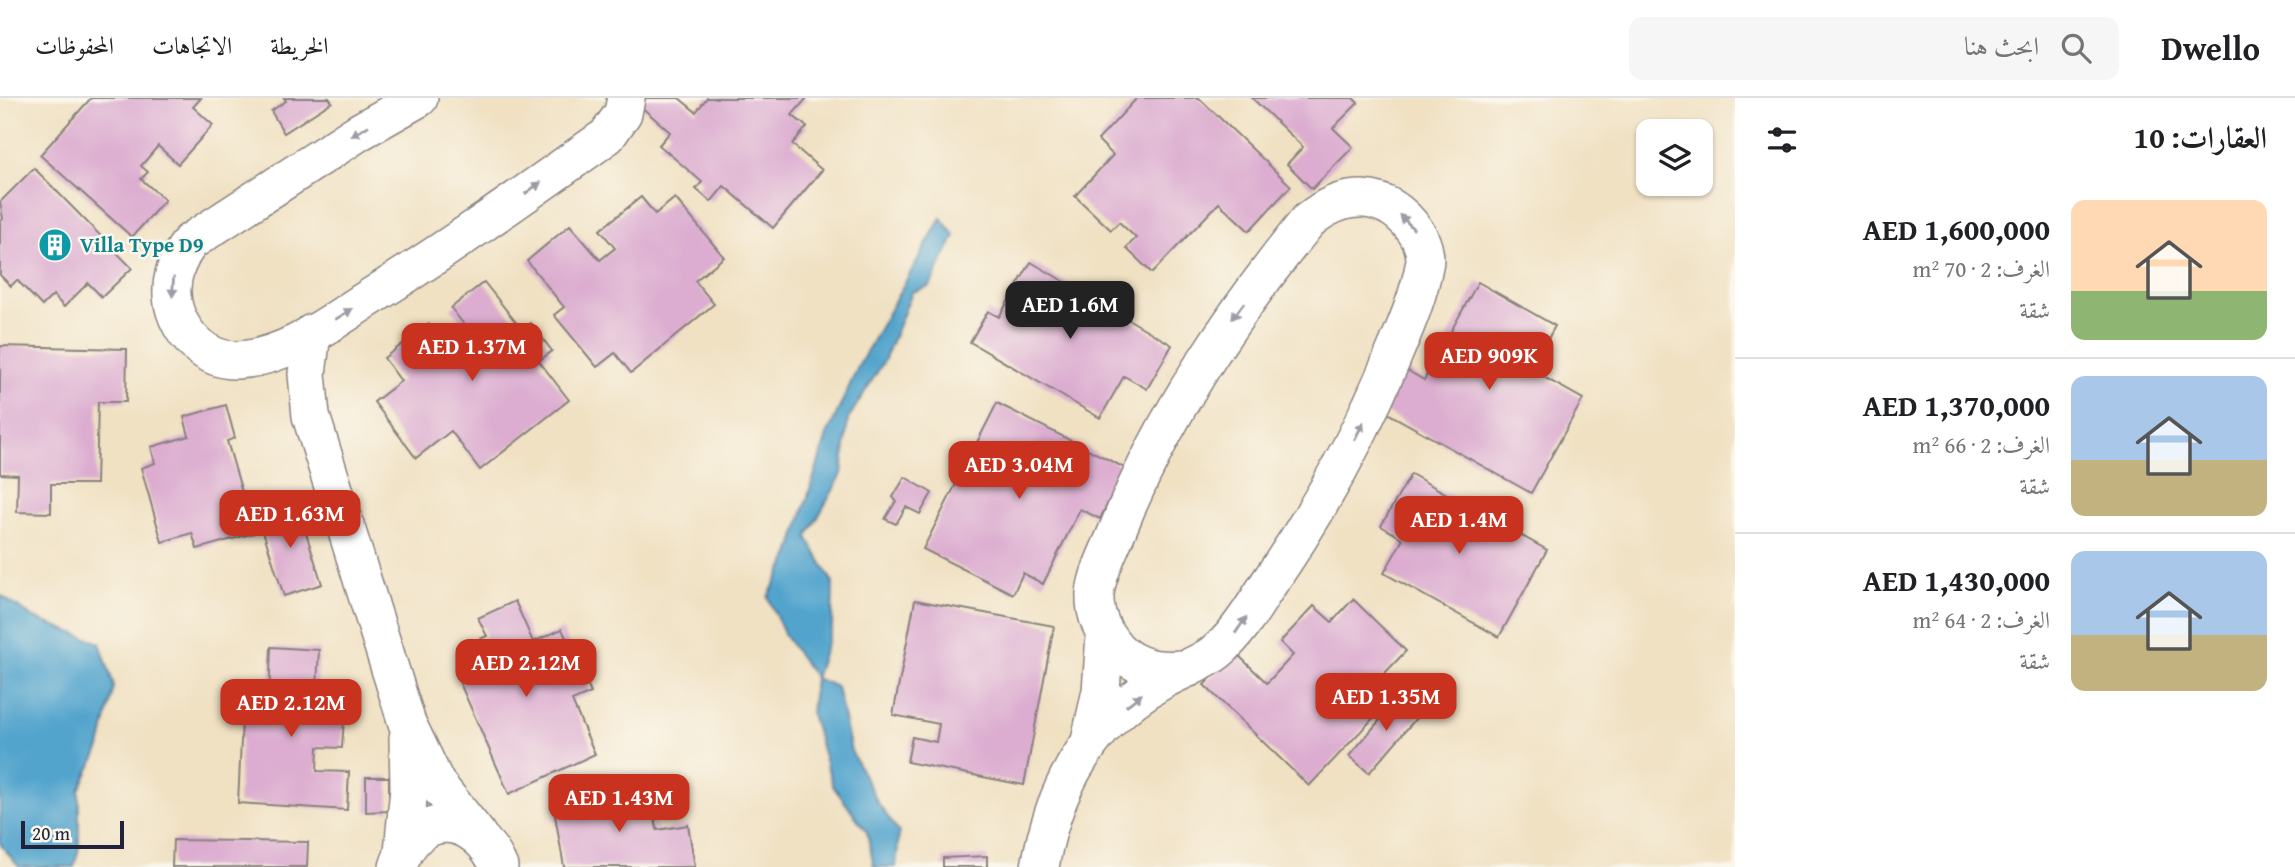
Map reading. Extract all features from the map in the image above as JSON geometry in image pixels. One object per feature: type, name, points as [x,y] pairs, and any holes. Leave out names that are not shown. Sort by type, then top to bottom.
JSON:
[{"type":"street","points":[[419,98],[359,132],[201,232],[182,253],[176,266],[171,294],[180,323],[188,336],[212,355],[228,360],[256,357],[285,348],[512,204],[607,136],[623,113],[626,99]]},
{"type":"street","points":[[1040,867],[1046,832],[1062,785],[1088,745],[1133,699],[1189,668],[1214,654],[1234,634],[1313,515],[1374,400],[1412,305],[1426,260],[1420,238],[1408,220],[1390,206],[1368,199],[1346,199],[1325,206],[1308,221],[1265,274],[1225,330],[1156,447],[1101,573],[1095,594],[1097,615],[1105,635],[1134,662],[1171,671],[1189,668]]},
{"type":"street","points":[[312,333],[307,374],[310,416],[407,723],[436,783],[491,848],[499,867]]},
{"type":"street","points":[[256,357],[287,382],[310,416]]},
{"type":"street","points":[[1088,745],[1101,691],[1105,635]]},
{"type":"street","points":[[401,859],[409,788],[407,723]]},
{"type":"street","points":[[401,859],[421,832],[440,825],[459,825],[477,834]]},
{"type":"water","points":[[941,218],[955,236],[930,286],[912,292],[884,361],[848,419],[842,474],[807,537],[833,583],[832,628],[815,678],[785,636],[768,597],[790,554],[827,435],[858,367]]},
{"type":"water","points":[[0,595],[34,618],[100,643],[114,686],[100,748],[79,790],[79,848],[74,867],[19,867],[0,844]]},
{"type":"water","points":[[815,678],[837,687],[851,751],[878,803],[899,833],[896,867],[874,867],[867,832],[833,786],[811,714]]},
{"type":"building","points":[[91,98],[201,98],[193,107],[213,125],[178,164],[158,146],[141,166],[148,172],[141,179],[165,200],[132,237],[40,155]]},
{"type":"building","points":[[284,98],[329,98],[332,102],[284,133],[271,111],[286,101]]},
{"type":"building","points":[[645,98],[679,98],[696,112],[707,98],[807,98],[792,115],[807,127],[792,144],[822,170],[773,228],[724,186],[711,202],[696,189],[702,182],[659,145],[670,132],[639,105]]},
{"type":"building","points":[[1137,98],[1199,98],[1291,186],[1249,231],[1219,203],[1152,273],[1126,248],[1136,238],[1119,222],[1111,230],[1075,196],[1113,155],[1098,140]]},
{"type":"building","points":[[1252,98],[1353,98],[1358,103],[1333,128],[1353,147],[1312,189],[1287,164],[1303,147]]},
{"type":"building","name":"Villa Type D9","points":[[34,168],[132,268],[102,297],[88,283],[64,307],[53,295],[42,306],[17,280],[11,286],[0,275],[0,222],[3,219],[0,202]]},
{"type":"building","points":[[641,197],[655,214],[675,198],[724,257],[695,281],[714,304],[631,373],[615,353],[597,367],[554,315],[564,307],[527,261],[570,225],[600,260],[615,248],[600,230]]},
{"type":"building","points":[[1031,262],[1172,345],[1147,389],[1124,376],[1100,418],[970,342],[988,311],[999,317]]},
{"type":"building","points":[[484,282],[522,330],[531,323],[552,351],[539,361],[569,400],[480,470],[451,431],[416,458],[374,402],[401,381],[384,358],[429,324],[451,353],[473,336],[451,308]]},
{"type":"building","points":[[1478,282],[1555,326],[1531,370],[1583,399],[1531,493],[1375,406],[1398,365],[1424,380]]},
{"type":"building","points":[[0,346],[127,349],[126,402],[98,402],[96,484],[51,484],[51,513],[17,512],[18,475],[0,474]]},
{"type":"building","points":[[997,403],[1125,468],[1100,519],[1080,509],[1043,584],[1023,573],[1013,594],[923,549]]},
{"type":"building","points":[[226,405],[235,438],[227,441],[254,533],[197,549],[192,533],[162,542],[141,468],[155,463],[151,447],[189,436],[184,417]]},
{"type":"building","points":[[1411,474],[1547,550],[1499,637],[1384,573],[1403,539],[1381,526]]},
{"type":"building","points":[[905,477],[932,493],[920,514],[906,507],[896,524],[885,519],[896,501],[893,497]]},
{"type":"building","points":[[297,504],[322,584],[284,596],[258,516]]},
{"type":"building","points":[[1353,599],[1406,651],[1381,677],[1397,693],[1309,786],[1204,685],[1235,652],[1267,683],[1293,655],[1280,642],[1314,606],[1332,622]]},
{"type":"building","points":[[915,600],[1054,626],[1024,785],[907,762],[912,737],[936,742],[939,724],[893,715]]},
{"type":"building","points":[[515,601],[533,642],[562,629],[591,693],[572,701],[595,754],[509,794],[459,681],[476,674],[463,646],[487,636],[478,618]]},
{"type":"building","points":[[271,647],[319,650],[316,702],[345,704],[342,748],[318,747],[317,771],[349,772],[347,810],[238,803],[243,699],[269,700]]},
{"type":"building","points":[[1404,692],[1424,709],[1369,773],[1349,756]]},
{"type":"building","points":[[366,777],[389,777],[389,811],[366,812]]},
{"type":"building","points":[[650,788],[657,830],[688,825],[695,867],[564,867],[553,804]]},
{"type":"building","points":[[173,840],[308,842],[307,867],[172,867]]},
{"type":"building","points":[[987,856],[987,867],[943,867],[943,858]]},
{"type":"place","name":"Villa Type D9","points":[[55,245]]}]
